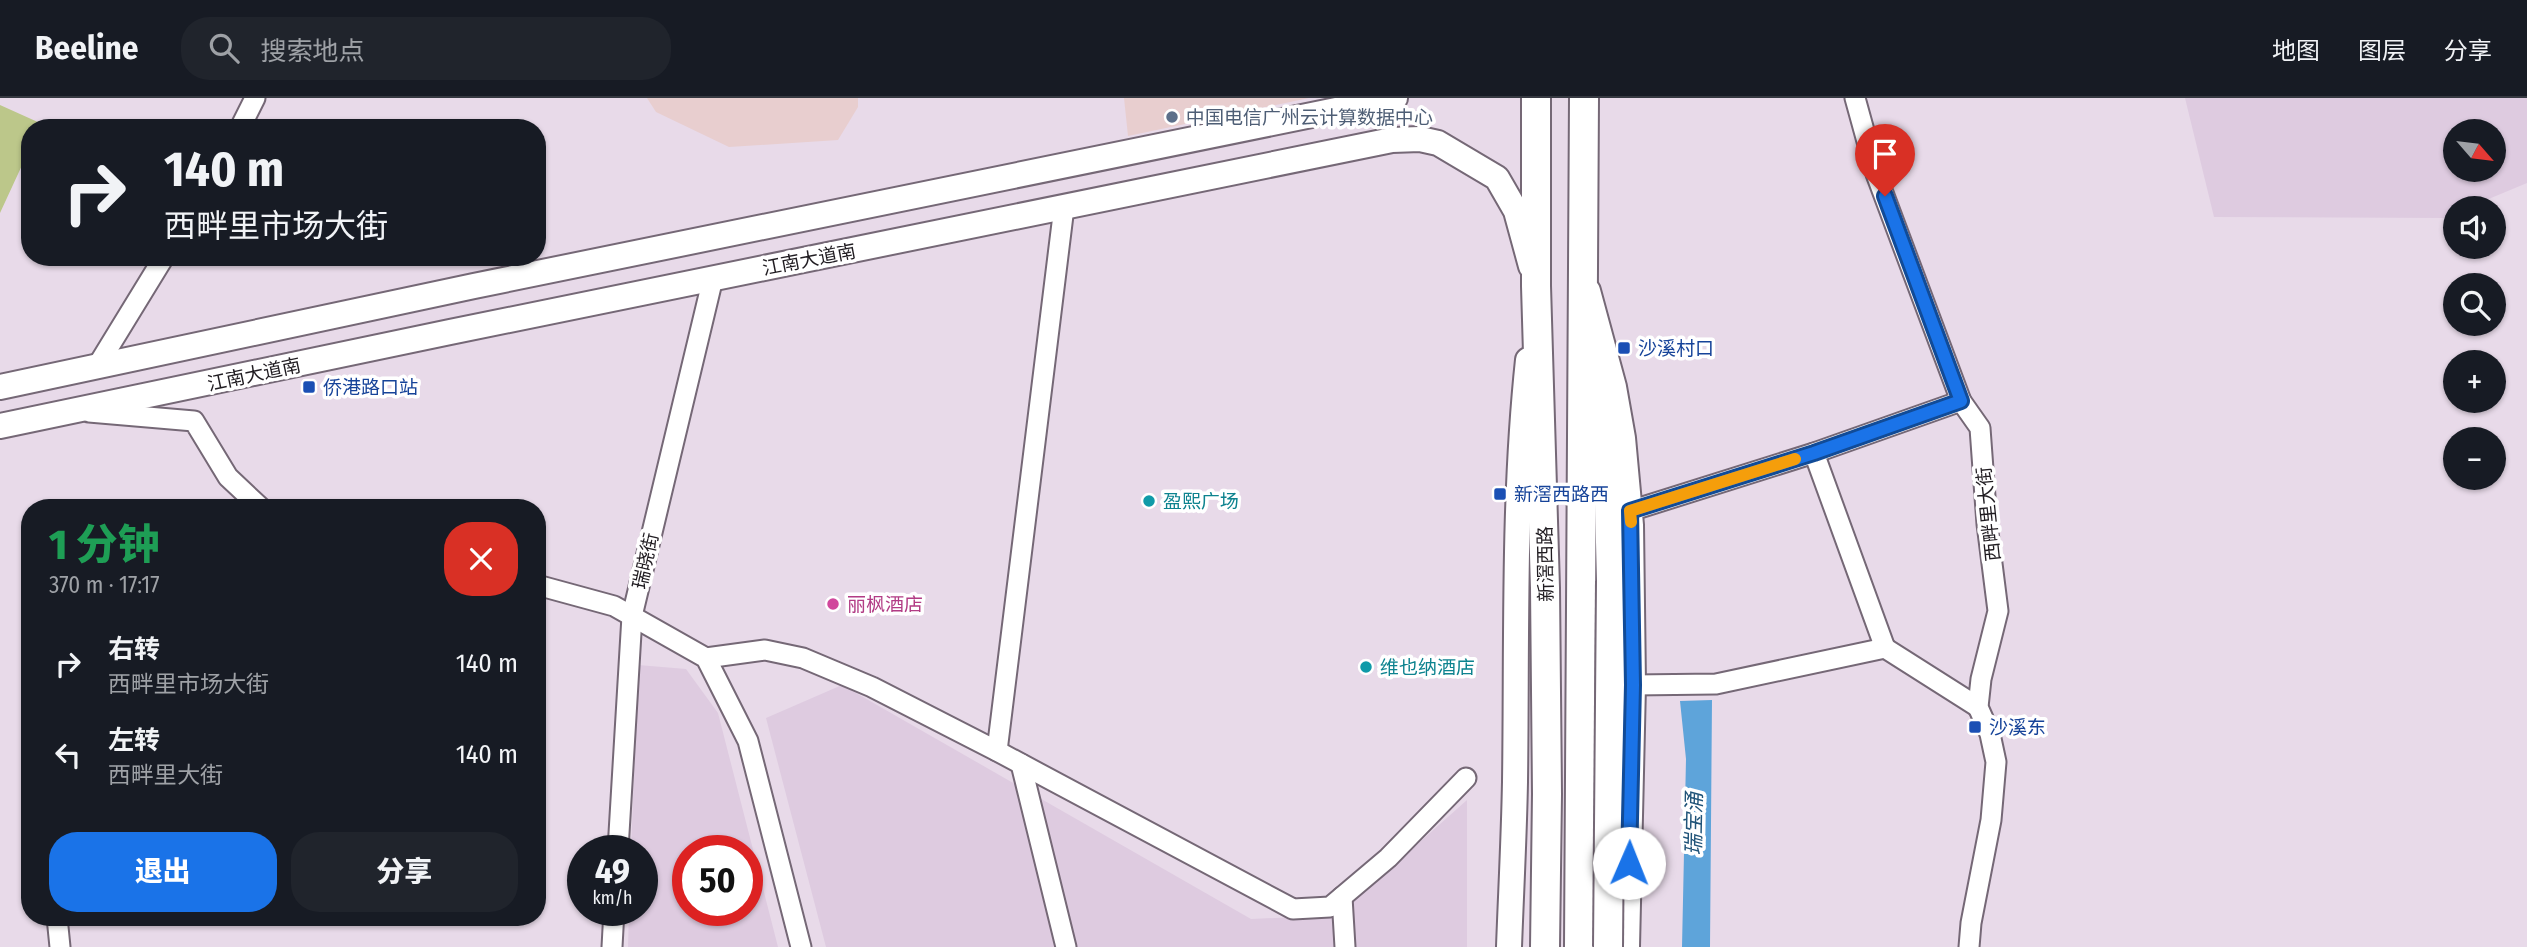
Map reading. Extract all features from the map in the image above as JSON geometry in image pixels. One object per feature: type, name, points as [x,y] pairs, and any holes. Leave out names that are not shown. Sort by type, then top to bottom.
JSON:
[{"type":"highway","name":"新滘西路","points":[[1536,98],[1536,286],[1546,601],[1545,947]]},
{"type":"highway","name":"新滘西路","points":[[1579,947],[1584,98]]},
{"type":"highway","points":[[1584,276],[1604,414],[1608,463],[1611,582],[1608,947]]},
{"type":"main road","name":"江南大道南","points":[[0,387],[1395,98]]},
{"type":"main road","name":"江南大道南","points":[[0,426],[1392,140],[1420,139],[1438,143],[1497,178],[1516,211],[1536,286]]},
{"type":"main road","points":[[1584,276],[1614,387],[1623,438],[1630,511],[1633,685],[1628,947]]},
{"type":"main road","points":[[1509,947],[1515,785],[1517,521],[1521,441],[1536,286]]},
{"type":"street","points":[[244,119],[255,98]]},
{"type":"street","name":"西畔里大街","points":[[1855,98],[1876,174],[1961,401],[1980,428],[1987,524],[1998,611],[1981,679],[1978,707],[1990,734],[1996,762],[1992,820],[1971,923],[1969,947]]},
{"type":"street","points":[[997,751],[1064,206]]},
{"type":"street","points":[[96,368],[158,266]]},
{"type":"street","name":"瑞晓街","points":[[619,835],[632,616],[713,278]]},
{"type":"street","points":[[1630,511],[1814,453],[1961,401]]},
{"type":"street","points":[[78,411],[194,421],[228,477],[251,499]]},
{"type":"street","points":[[1814,453],[1885,648],[1978,707]]},
{"type":"street","points":[[546,587],[614,606],[706,658],[748,741],[801,947]]},
{"type":"street","points":[[1633,685],[1716,684],[1885,648]]},
{"type":"street","points":[[706,658],[765,650],[803,658],[873,687],[1293,909],[1330,907],[1388,858],[1466,778]]},
{"type":"street","points":[[1021,764],[1066,947]]},
{"type":"street","points":[[1342,897],[1345,947]]},
{"type":"street","points":[[58,926],[60,947]]},
{"type":"street","points":[[612,947],[613,926]]},
{"type":"shaded area","points":[[647,98],[858,98],[858,107],[838,140],[729,147],[656,112]]},
{"type":"shaded area","name":"中国电信广州云计算数据中心","points":[[1124,98],[1309,98],[1128,136]]},
{"type":"shaded area","points":[[2185,98],[2527,98],[2527,183],[2496,196],[2443,196],[2443,218],[2214,217]]},
{"type":"shaded area","points":[[638,665],[686,669],[718,713],[749,835],[672,835],[672,926],[763,926],[763,888],[778,947],[628,947],[629,926],[658,926],[658,835],[632,835]]},
{"type":"shaded area","points":[[842,685],[1251,919],[1338,915],[1467,800],[1467,947],[826,947],[766,718]]},
{"type":"green space","points":[[0,105],[31,119],[21,119],[21,168],[0,213]]},
{"type":"water","name":"瑞宝涌","points":[[1712,700],[1710,947],[1682,947],[1686,759],[1680,701]]},
{"type":"slow traffic","points":[[1631,522],[1630,511],[1795,459]]},
{"type":"place","name":"中国电信广州云计算数据中心","points":[[1172,117]]},
{"type":"place","name":"沙溪村口","points":[[1624,348]]},
{"type":"place","name":"侨港路口站","points":[[309,387]]},
{"type":"place","name":"新滘西路西","points":[[1500,494]]},
{"type":"place","name":"盈熙广场","points":[[1149,501]]},
{"type":"place","name":"丽枫酒店","points":[[833,604]]},
{"type":"place","name":"维也纳酒店","points":[[1366,667]]},
{"type":"place","name":"沙溪东","points":[[1975,727]]},
{"type":"route","points":[[1629,863],[1633,685],[1630,511],[1814,453],[1961,401],[1885,196]]}]
